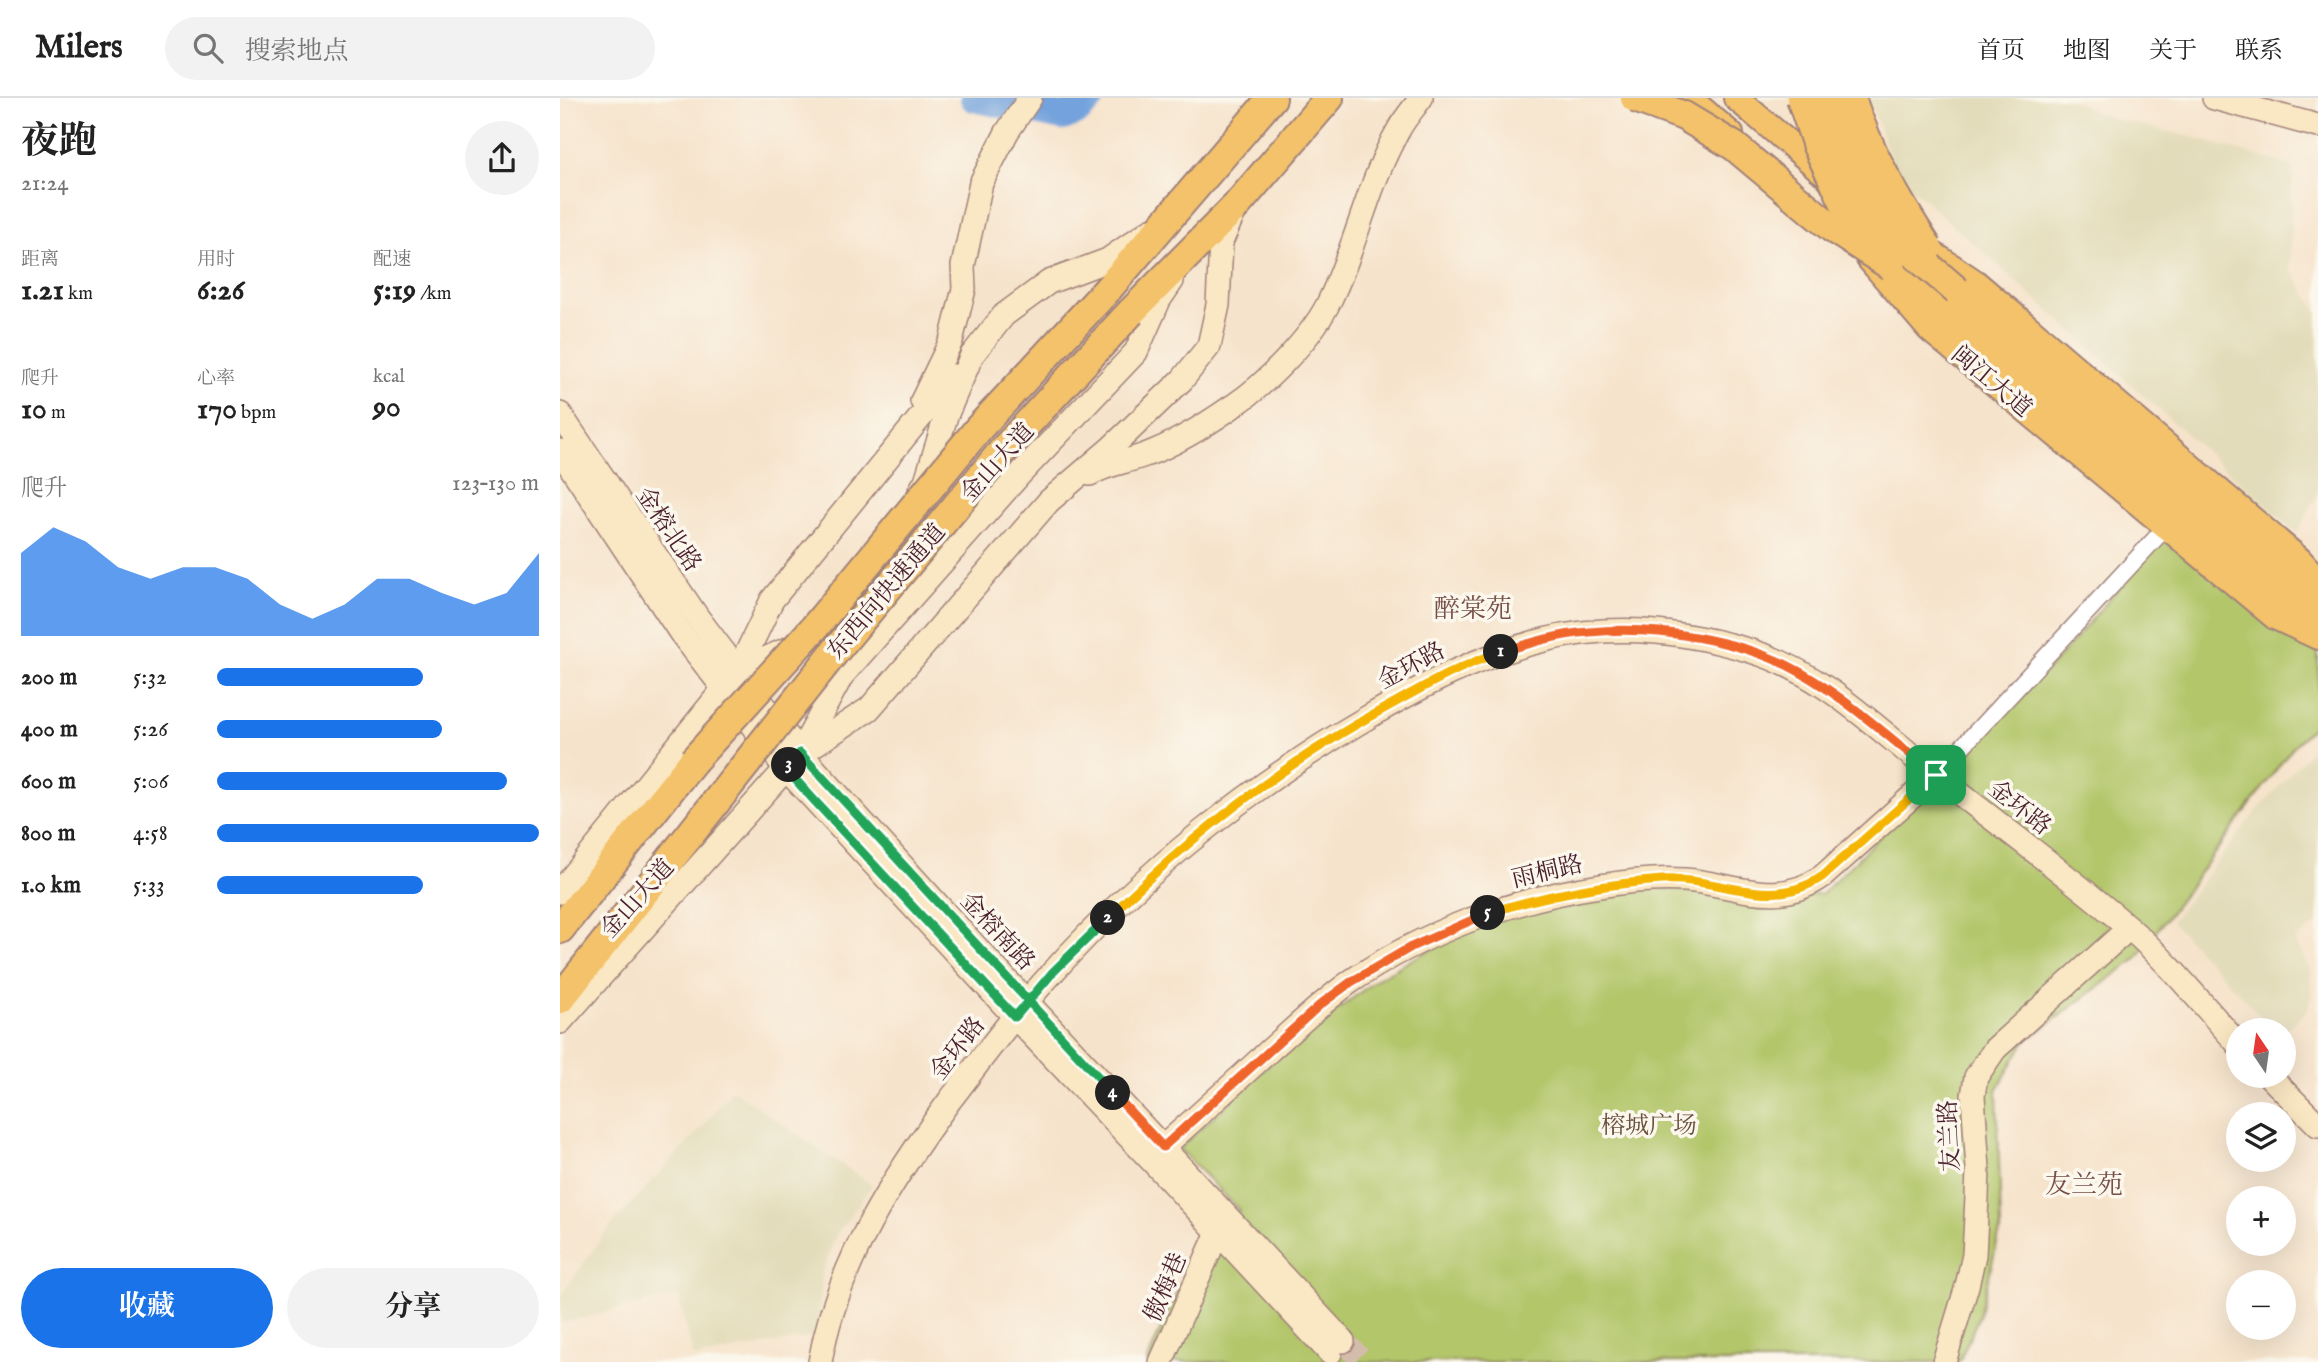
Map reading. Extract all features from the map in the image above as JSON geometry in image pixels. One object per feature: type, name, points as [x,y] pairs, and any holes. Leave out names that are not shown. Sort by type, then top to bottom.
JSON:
[{"type":"highway","name":"东西向快速通道","points":[[560,929],[693,761],[814,628],[979,428],[1107,290],[1272,98]]},
{"type":"highway","name":"东西向快速通道","points":[[560,999],[846,638],[1003,450],[1131,312],[1237,205],[1329,98]]},
{"type":"highway","points":[[1635,98],[1684,116],[1734,146],[1832,228],[1891,266],[2234,542],[2318,597]]},
{"type":"highway","points":[[1801,98],[1816,146],[1850,214],[1891,266]]},
{"type":"highway","points":[[1824,98],[1838,141],[1870,200],[1906,246],[2234,542],[2318,627]]},
{"type":"highway","points":[[1851,98],[1862,131],[1891,192],[1957,291]]},
{"type":"main road","points":[[905,436],[951,341],[964,289],[963,266],[981,183],[1007,132],[1030,98]]},
{"type":"main road","points":[[1049,501],[1098,469],[1145,455],[1180,439],[1235,405],[1269,376],[1308,336],[1343,271],[1381,168],[1395,138],[1421,98]]},
{"type":"main road","name":"闽江大道","points":[[1689,98],[1843,229],[1929,329],[2275,617],[2318,637]]},
{"type":"main road","points":[[1736,98],[1862,206],[1975,282],[2300,560],[2318,580]]},
{"type":"main road","points":[[2214,98],[2318,126]]},
{"type":"main road","points":[[793,761],[869,709],[1049,501],[1182,380],[1209,346],[1218,305],[1221,242],[1237,205]]},
{"type":"main road","name":"金山大道","points":[[560,892],[738,671],[810,640],[887,548],[926,481],[946,416],[972,355],[1004,315],[1049,282],[1108,260],[1168,218]]},
{"type":"main road","name":"金山大道","points":[[560,1022],[793,761],[841,677],[1022,472],[1136,352],[1159,300],[1192,251]]},
{"type":"main road","points":[[738,671],[772,600],[972,355]]},
{"type":"main road","name":"金榕北路","points":[[560,414],[698,618],[738,671]]},
{"type":"main road","name":"金榕北路","points":[[560,451],[680,632],[723,690]]},
{"type":"main road","name":"金环路","points":[[820,1362],[836,1294],[871,1220],[937,1117],[989,1048],[1053,972],[1162,867],[1216,821],[1329,740],[1437,679],[1492,655],[1546,639],[1590,631],[1633,631],[1690,638],[1754,652],[1798,671],[1841,698],[2129,928],[2226,1031]]},
{"type":"main road","name":"金榕南路","points":[[738,671],[793,761]]},
{"type":"main road","name":"金榕南路","points":[[723,690],[793,761],[1021,1009],[1217,1232],[1337,1347],[1163,1147],[1021,1009]]},
{"type":"main road","name":"雨桐路","points":[[1163,1147],[1321,1004],[1368,971],[1435,935],[1512,906],[1569,891],[1616,883],[1665,879],[1768,894],[1796,891],[1808,887],[1823,876],[1936,775]]},
{"type":"main road","name":"友兰路","points":[[1944,1362],[1974,1255],[1978,1197],[1973,1096],[1976,1077],[1996,1049],[2129,928]]},
{"type":"main road","points":[[2281,1088],[2318,1125]]},
{"type":"main road","name":"傲梅巷","points":[[1161,1362],[1217,1232]]},
{"type":"street","points":[[1936,775],[2166,526]]},
{"type":"shaded area","points":[[1869,98],[2066,98],[2114,119],[2195,138],[2293,166],[2290,267],[2318,313],[2318,493],[2297,533],[1906,183],[1892,162]]},
{"type":"shaded area","points":[[2318,743],[2318,923],[2295,940],[2310,970],[2312,996],[2308,1009],[2296,1020],[2296,1018],[2262,1018],[2171,921],[2256,812]]},
{"type":"shaded area","points":[[732,1090],[872,1185],[836,1235],[822,1273],[818,1335],[694,1358],[678,1295],[560,1323],[560,1297],[609,1228],[704,1125]]},
{"type":"green space","name":"榕城广场","points":[[2174,524],[2318,647],[2318,721],[2293,747],[2136,959],[2024,1042],[1997,1090],[2001,1227],[1979,1316],[1959,1362],[1147,1362],[1197,1249],[1239,1210],[1179,1149],[1272,1062],[1377,979],[1469,928],[1553,901],[1642,886],[1749,898],[1822,894],[2056,661]]},
{"type":"waterway","points":[[974,98],[1063,117],[1078,111],[1091,98]]},
{"type":"tunnel","points":[[1343,1341],[1364,1362]]},
{"type":"district","name":"醉棠苑","points":[[1473,608]]},
{"type":"district","name":"友兰苑","points":[[2084,1184]]},
{"type":"route","points":[[1936,775],[1823,876],[1808,887],[1796,891],[1768,894],[1665,879],[1616,883],[1569,891],[1504,908],[1435,935],[1368,971],[1321,1004],[1163,1147],[1073,1050],[1028,1002],[987,959],[800,753],[786,769],[1015,1017],[1028,1002],[1053,972],[1114,911],[1182,849],[1279,774],[1329,740],[1437,679],[1492,655],[1546,639],[1590,631],[1633,631],[1710,641],[1754,652],[1798,671],[1841,698],[1936,775]]}]
